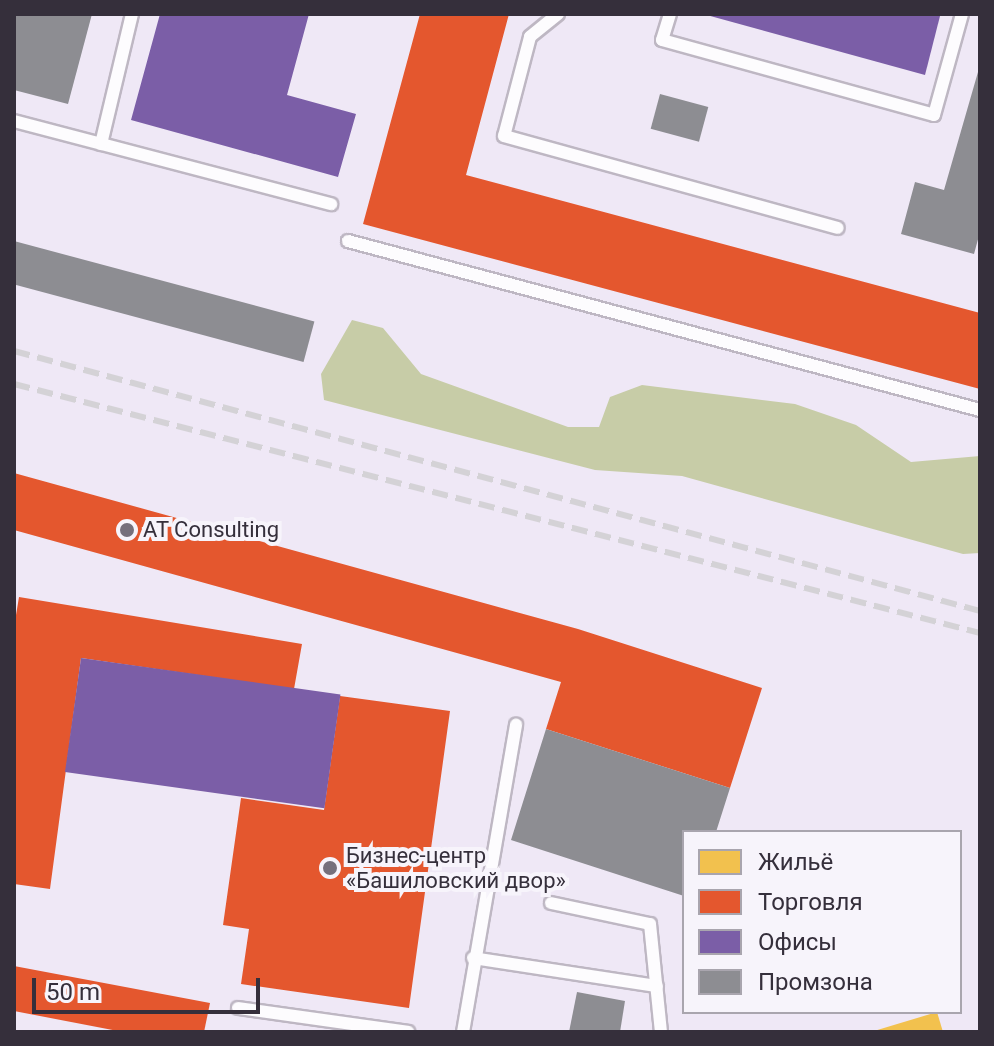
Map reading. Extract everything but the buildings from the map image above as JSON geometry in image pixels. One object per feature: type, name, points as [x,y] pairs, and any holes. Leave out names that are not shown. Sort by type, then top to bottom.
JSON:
[{"type":"lane","points":[[101,144],[132,14]]},
{"type":"lane","points":[[558,14],[530,37],[504,136],[838,228]]},
{"type":"lane","points":[[670,14],[662,40],[934,115],[962,14]]},
{"type":"lane","points":[[14,121],[331,204]]},
{"type":"lane","points":[[348,241],[980,410]]},
{"type":"lane","points":[[463,1032],[473,958],[516,725]]},
{"type":"lane","points":[[551,903],[650,924],[661,1032]]},
{"type":"lane","points":[[473,958],[657,986]]},
{"type":"lane","points":[[238,1008],[408,1032]]},
{"type":"green space","points":[[352,320],[383,328],[421,374],[568,427],[599,427],[610,397],[642,385],[795,404],[856,425],[911,462],[980,456],[980,553],[963,554],[682,476],[595,470],[324,400],[321,374]]},
{"type":"railway","points":[[14,351],[980,611]]},
{"type":"railway","points":[[14,384],[980,633]]},
{"type":"place","name":"AT Consulting","points":[[127,530]]},
{"type":"place","name":"Бизнес-центр «Башиловский двор»","points":[[330,868]]}]
